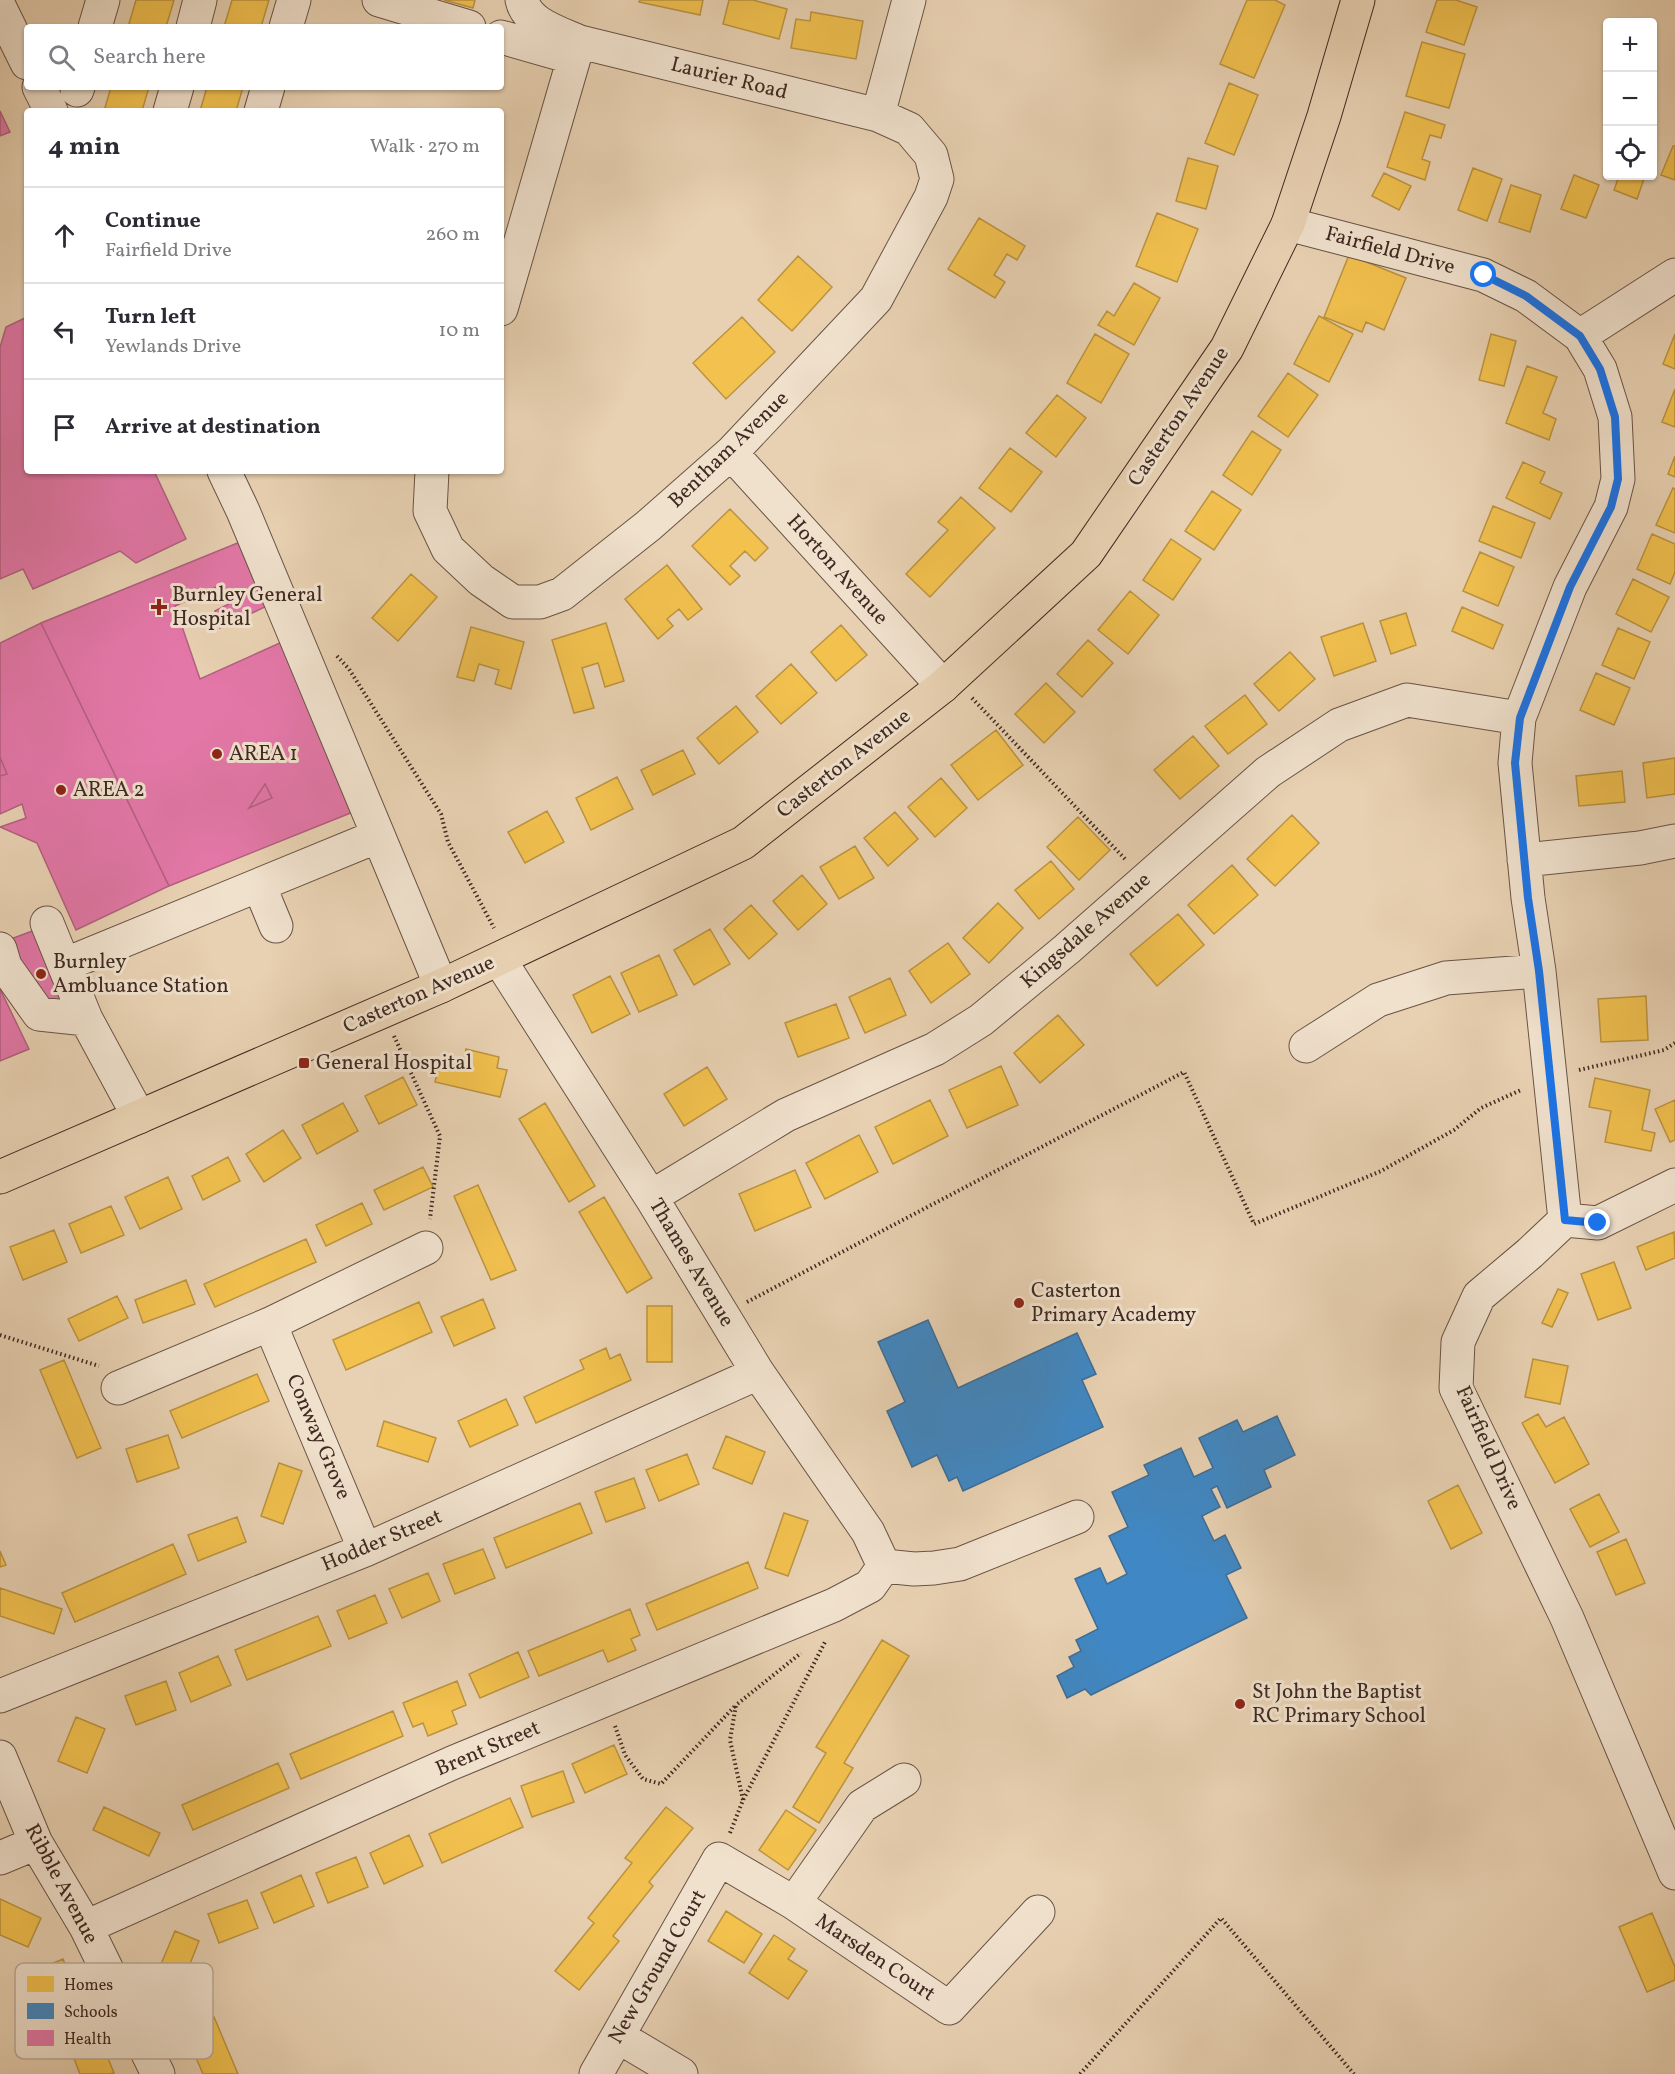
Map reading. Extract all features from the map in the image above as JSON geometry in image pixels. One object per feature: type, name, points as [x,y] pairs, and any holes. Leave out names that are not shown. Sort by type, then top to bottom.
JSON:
[{"type":"highway","name":"Casterton Avenue","points":[[0,1177],[441,986],[743,843],[948,682],[1086,555],[1227,348],[1288,224],[1324,116],[1358,0]]},
{"type":"street","points":[[96,24],[103,0]]},
{"type":"street","points":[[194,24],[201,0]]},
{"type":"street","points":[[287,24],[294,0]]},
{"type":"street","points":[[379,0],[459,24]]},
{"type":"street","points":[[504,299],[577,50],[524,9],[522,0]]},
{"type":"street","points":[[878,115],[909,0]]},
{"type":"street","points":[[0,8],[24,57]]},
{"type":"street","name":"Laurier Road","points":[[504,38],[577,50],[878,115]]},
{"type":"street","points":[[40,90],[50,108]]},
{"type":"street","points":[[171,108],[176,90]]},
{"type":"street","points":[[262,108],[267,90]]},
{"type":"street","name":"Bentham Avenue","points":[[432,474],[430,511],[447,549],[481,580],[513,602],[540,602],[562,594],[648,526],[731,453],[876,299],[931,197],[937,179],[931,155],[909,129],[878,115]]},
{"type":"street","name":"Fairfield Drive","points":[[1288,224],[1484,275],[1526,296],[1580,336],[1600,369],[1615,417],[1618,479],[1611,507],[1570,587],[1520,718],[1515,763],[1565,1220],[1479,1296],[1458,1342],[1456,1388],[1567,1618],[1668,1838],[1675,1873]]},
{"type":"street","points":[[1580,336],[1675,275]]},
{"type":"street","name":"Horton Avenue","points":[[731,453],[948,682]]},
{"type":"street","points":[[225,474],[243,511],[441,986]]},
{"type":"street","name":"Kingsdale Avenue","points":[[651,1197],[786,1115],[935,1049],[981,1020],[1067,949],[1268,772],[1339,725],[1407,700],[1520,718]]},
{"type":"street","points":[[64,965],[378,836]]},
{"type":"street","points":[[1524,860],[1640,848],[1675,841]]},
{"type":"street","points":[[259,885],[276,926]]},
{"type":"street","points":[[47,923],[86,1019],[139,1117]]},
{"type":"street","points":[[0,949],[5,966],[39,1014],[86,1019]]},
{"type":"street","name":"Thames Avenue","points":[[504,957],[758,1373],[868,1532],[884,1566]]},
{"type":"street","points":[[1306,1046],[1378,1000],[1446,978],[1539,971]]},
{"type":"street","points":[[1565,1220],[1598,1223],[1675,1185]]},
{"type":"street","points":[[109,1377],[270,1324],[426,1248]]},
{"type":"street","name":"Conway Grove","points":[[270,1324],[365,1550]]},
{"type":"street","name":"Hodder Street","points":[[0,1696],[365,1550],[758,1373]]},
{"type":"street","points":[[884,1566],[934,1568],[960,1564],[1077,1517]]},
{"type":"street","name":"Brent Street","points":[[86,1927],[452,1764],[834,1605],[870,1586],[884,1566]]},
{"type":"street","name":"Ribble Avenue","points":[[0,1757],[36,1843],[86,1927],[104,1963]]},
{"type":"street","points":[[794,1904],[862,1806],[904,1780]]},
{"type":"street","points":[[0,1858],[36,1843]]},
{"type":"street","name":"Marsden Court","points":[[719,1859],[794,1904],[949,2008],[1038,1912]]},
{"type":"street","name":"New Ground Court","points":[[596,2074],[719,1859]]},
{"type":"street","points":[[619,2037],[681,2074]]},
{"type":"street","name":"Ribble Avenue","points":[[151,2059],[158,2074]]},
{"type":"path","points":[[334,652],[349,669],[441,814],[448,842],[504,957]]},
{"type":"path","points":[[948,682],[1145,880]]},
{"type":"path","points":[[383,1011],[440,1136],[426,1248]]},
{"type":"path","points":[[723,1315],[1184,1072],[1254,1224],[1381,1171],[1454,1130],[1481,1108],[1550,1077],[1664,1050],[1675,1043]]},
{"type":"path","points":[[0,1335],[109,1377]]},
{"type":"path","points":[[719,1859],[743,1800],[827,1638]]},
{"type":"path","points":[[605,1700],[625,1755],[643,1779],[661,1784],[736,1705],[806,1649]]},
{"type":"path","points":[[736,1705],[730,1740],[743,1800]]},
{"type":"path","points":[[1080,2074],[1221,1918],[1354,2074]]},
{"type":"building: Homes","points":[[136,0],[174,0],[167,24],[129,24]]},
{"type":"building: Homes","points":[[232,0],[269,0],[262,24],[225,24]]},
{"type":"building: Homes","points":[[444,0],[475,0],[473,8]]},
{"type":"building: Homes","points":[[640,0],[703,0],[700,15],[639,2]]},
{"type":"building: Homes","points":[[729,0],[753,0],[787,9],[779,39],[723,24]]},
{"type":"building: Homes","points":[[1247,0],[1275,0],[1285,5],[1254,78],[1220,64]]},
{"type":"building: Homes","points":[[1437,0],[1456,0],[1477,7],[1464,45],[1426,32]]},
{"type":"building: Homes","points":[[811,12],[863,21],[856,59],[791,48],[796,19],[810,21]]},
{"type":"building: Homes","points":[[1422,42],[1465,54],[1449,108],[1406,96]]},
{"type":"building: Homes","points":[[1229,83],[1258,95],[1234,155],[1205,143]]},
{"type":"building: Homes","points":[[110,90],[148,90],[143,108],[105,108]]},
{"type":"building: Homes","points":[[206,90],[242,90],[237,108],[201,108]]},
{"type":"building: Homes","points":[[1405,112],[1445,125],[1441,138],[1430,135],[1422,159],[1430,162],[1425,180],[1387,167]]},
{"type":"building: Homes","points":[[1673,146],[1675,146],[1675,180],[1661,175]]},
{"type":"building: Homes","points":[[1188,158],[1218,166],[1206,209],[1176,201]]},
{"type":"building: Homes","points":[[1473,168],[1502,179],[1487,221],[1458,210]]},
{"type":"building: Homes","points":[[1384,173],[1411,186],[1399,210],[1372,196]]},
{"type":"building: Homes","points":[[1574,175],[1599,185],[1586,218],[1561,209]]},
{"type":"building: Homes","points":[[1618,180],[1644,180],[1637,199],[1614,190]]},
{"type":"building: Homes","points":[[1511,185],[1541,195],[1530,232],[1499,222]]},
{"type":"building: Homes","points":[[1157,213],[1198,229],[1177,282],[1136,266]]},
{"type":"building: Homes","points":[[979,218],[1025,246],[1017,260],[1007,254],[994,275],[1005,282],[995,298],[948,269]]},
{"type":"building: Homes","points":[[1349,255],[1406,278],[1384,330],[1366,322],[1362,332],[1324,317]]},
{"type":"building: Homes","points":[[798,256],[832,287],[792,331],[758,300]]},
{"type":"building: Homes","points":[[1134,283],[1160,298],[1134,345],[1098,325],[1107,311],[1114,316]]},
{"type":"building: Homes","points":[[1319,316],[1353,334],[1329,382],[1294,364]]},
{"type":"building: Homes","points":[[742,317],[775,352],[726,399],[693,363]]},
{"type":"building: Homes","points":[[1095,334],[1129,354],[1101,403],[1067,383]]},
{"type":"building: Homes","points":[[1491,334],[1516,341],[1504,386],[1479,380]]},
{"type":"building: Homes","points":[[1675,334],[1675,369],[1663,364]]},
{"type":"building: Homes","points":[[1527,366],[1557,377],[1543,413],[1556,419],[1549,440],[1506,423]]},
{"type":"building: Homes","points":[[1288,373],[1318,395],[1288,437],[1258,416]]},
{"type":"building: Homes","points":[[1675,389],[1675,427],[1662,422]]},
{"type":"building: Homes","points":[[1057,395],[1086,418],[1056,457],[1026,433]]},
{"type":"building: Homes","points":[[1252,431],[1281,450],[1252,495],[1223,475]]},
{"type":"building: Homes","points":[[1010,448],[1042,472],[1011,512],[979,488]]},
{"type":"building: Homes","points":[[1675,456],[1675,477],[1668,474]]},
{"type":"building: Homes","points":[[1523,462],[1545,472],[1540,483],[1562,493],[1550,519],[1506,498]]},
{"type":"building: Homes","points":[[1673,488],[1675,489],[1675,533],[1656,525]]},
{"type":"building: Homes","points":[[1212,491],[1241,510],[1214,550],[1185,531]]},
{"type":"building: Homes","points":[[961,497],[995,528],[930,597],[906,574],[948,530],[938,522]]},
{"type":"building: Homes","points":[[1493,506],[1535,523],[1521,558],[1479,541]]},
{"type":"building: Homes","points":[[730,509],[768,548],[755,561],[745,551],[730,566],[740,576],[730,585],[692,546]]},
{"type":"building: Homes","points":[[1652,534],[1675,544],[1675,572],[1670,584],[1637,569]]},
{"type":"building: Homes","points":[[1171,539],[1201,559],[1173,600],[1143,580]]},
{"type":"building: Homes","points":[[1480,552],[1514,567],[1498,606],[1463,591]]},
{"type":"building: Homes","points":[[667,565],[702,609],[688,620],[679,609],[667,619],[673,626],[658,639],[625,599]]},
{"type":"building: Homes","points":[[411,574],[437,597],[398,641],[372,618]]},
{"type":"building: Homes","points":[[1633,579],[1669,597],[1651,632],[1616,614]]},
{"type":"building: Homes","points":[[1130,591],[1159,615],[1128,654],[1098,630]]},
{"type":"building: Homes","points":[[1462,607],[1503,625],[1493,649],[1452,631]]},
{"type":"building: Homes","points":[[1406,613],[1416,645],[1391,654],[1380,621]]},
{"type":"building: Homes","points":[[606,623],[624,681],[605,687],[598,663],[582,668],[594,708],[574,713],[552,640]]},
{"type":"building: Homes","points":[[1363,623],[1376,661],[1334,676],[1321,637]]},
{"type":"building: Homes","points":[[841,625],[867,655],[836,681],[811,652]]},
{"type":"building: Homes","points":[[471,627],[524,642],[511,689],[495,684],[499,670],[479,664],[474,681],[457,677]]},
{"type":"building: Homes","points":[[1618,628],[1650,642],[1634,679],[1602,665]]},
{"type":"building: Homes","points":[[1088,640],[1113,663],[1082,697],[1057,674]]},
{"type":"building: Homes","points":[[1290,652],[1315,679],[1279,711],[1254,684]]},
{"type":"building: Homes","points":[[791,664],[817,693],[781,724],[756,696]]},
{"type":"building: Homes","points":[[1596,673],[1630,688],[1614,725],[1580,710]]},
{"type":"building: Homes","points":[[1046,683],[1075,712],[1044,743],[1015,714]]},
{"type":"building: Homes","points":[[1245,695],[1267,724],[1228,754],[1205,726]]},
{"type":"building: Homes","points":[[736,706],[758,732],[719,764],[697,738]]},
{"type":"building: Homes","points":[[996,730],[1023,765],[978,800],[951,765]]},
{"type":"building: Homes","points":[[1193,736],[1219,766],[1180,799],[1154,770]]},
{"type":"building: Homes","points":[[683,750],[695,774],[653,795],[641,770]]},
{"type":"building: Homes","points":[[1675,758],[1675,794],[1647,798],[1643,763]]},
{"type":"building: Homes","points":[[1622,771],[1625,802],[1579,806],[1576,776]]},
{"type":"building: Homes","points":[[617,777],[633,809],[591,830],[576,798]]},
{"type":"building: Homes","points":[[941,778],[967,808],[935,837],[908,807]]},
{"type":"building: Homes","points":[[547,811],[564,842],[525,863],[508,832]]},
{"type":"building: Homes","points":[[895,812],[918,839],[888,866],[864,838]]},
{"type":"building: Homes","points":[[1292,815],[1319,843],[1275,886],[1247,859]]},
{"type":"building: Homes","points":[[1078,817],[1110,850],[1079,880],[1047,847]]},
{"type":"building: Homes","points":[[855,846],[874,878],[839,899],[820,867]]},
{"type":"building: Homes","points":[[1051,861],[1074,889],[1039,919],[1015,890]]},
{"type":"building: Homes","points":[[1232,865],[1258,895],[1214,934],[1188,905]]},
{"type":"building: Homes","points":[[802,875],[827,904],[798,930],[773,901]]},
{"type":"building: Homes","points":[[998,903],[1023,928],[989,963],[963,938]]},
{"type":"building: Homes","points":[[751,905],[777,934],[749,959],[724,929]]},
{"type":"building: Homes","points":[[1178,914],[1204,945],[1157,986],[1130,954]]},
{"type":"building: Homes","points":[[710,929],[730,964],[694,985],[674,950]]},
{"type":"building: Homes","points":[[948,943],[970,974],[931,1003],[909,971]]},
{"type":"building: Homes","points":[[659,955],[677,995],[639,1012],[621,973]]},
{"type":"building: Homes","points":[[610,976],[630,1014],[592,1033],[573,995]]},
{"type":"building: Homes","points":[[890,978],[906,1015],[865,1033],[849,997]]},
{"type":"building: Homes","points":[[1646,996],[1648,1040],[1601,1042],[1598,999]]},
{"type":"building: Homes","points":[[836,1004],[849,1038],[798,1057],[785,1023]]},
{"type":"building: Homes","points":[[1058,1015],[1084,1045],[1040,1083],[1014,1053]]},
{"type":"building: Homes","points":[[466,1049],[499,1057],[497,1068],[507,1070],[500,1097],[435,1082],[441,1058],[463,1063]]},
{"type":"building: Homes","points":[[1001,1066],[1018,1105],[967,1128],[949,1090]]},
{"type":"building: Homes","points":[[707,1067],[727,1099],[684,1126],[664,1094]]},
{"type":"building: Homes","points":[[403,1077],[417,1105],[379,1124],[365,1096]]},
{"type":"building: Homes","points":[[1595,1078],[1650,1090],[1642,1130],[1655,1133],[1651,1151],[1605,1142],[1611,1111],[1589,1107]]},
{"type":"building: Homes","points":[[930,1100],[948,1136],[893,1164],[875,1127]]},
{"type":"building: Homes","points":[[1675,1100],[1675,1140],[1670,1142],[1655,1109]]},
{"type":"building: Homes","points":[[343,1103],[358,1131],[317,1154],[302,1125]]},
{"type":"building: Homes","points":[[545,1103],[595,1186],[569,1202],[519,1119]]},
{"type":"building: Homes","points":[[283,1130],[301,1158],[264,1182],[246,1154]]},
{"type":"building: Homes","points":[[859,1135],[878,1172],[825,1199],[806,1163]]},
{"type":"building: Homes","points":[[228,1157],[240,1181],[203,1200],[192,1176]]},
{"type":"building: Homes","points":[[423,1167],[433,1187],[384,1210],[374,1190]]},
{"type":"building: Homes","points":[[795,1170],[811,1207],[755,1231],[739,1194]]},
{"type":"building: Homes","points":[[168,1177],[182,1209],[140,1229],[125,1197]]},
{"type":"building: Homes","points":[[478,1185],[516,1270],[491,1280],[454,1196]]},
{"type":"building: Homes","points":[[604,1197],[652,1278],[627,1293],[579,1212]]},
{"type":"building: Homes","points":[[362,1203],[372,1224],[326,1246],[316,1225]]},
{"type":"building: Homes","points":[[111,1206],[124,1235],[81,1253],[69,1224]]},
{"type":"building: Homes","points":[[54,1230],[67,1262],[23,1280],[10,1247]]},
{"type":"building: Homes","points":[[1674,1232],[1675,1258],[1646,1270],[1637,1247]]},
{"type":"building: Homes","points":[[306,1239],[316,1262],[215,1307],[204,1284]]},
{"type":"building: Homes","points":[[1614,1262],[1631,1308],[1598,1320],[1581,1274]]},
{"type":"building: Homes","points":[[186,1280],[195,1304],[143,1323],[135,1300]]},
{"type":"building: Homes","points":[[1558,1289],[1568,1293],[1552,1327],[1542,1323]]},
{"type":"building: Homes","points":[[117,1296],[128,1318],[79,1341],[68,1319]]},
{"type":"building: Homes","points":[[483,1299],[495,1328],[454,1346],[441,1317]]},
{"type":"building: Homes","points":[[419,1302],[432,1332],[346,1370],[333,1340]]},
{"type":"building: Homes","points":[[647,1306],[672,1306],[672,1362],[647,1362]]},
{"type":"building: Homes","points":[[606,1348],[610,1359],[620,1354],[631,1380],[536,1423],[524,1397],[584,1369],[580,1360]]},
{"type":"building: Homes","points":[[1533,1359],[1568,1366],[1560,1404],[1525,1397]]},
{"type":"building: Homes","points":[[64,1360],[101,1448],[77,1458],[40,1370]]},
{"type":"building: Homes","points":[[257,1374],[269,1401],[182,1438],[170,1411]]},
{"type":"building: Homes","points":[[506,1399],[518,1425],[470,1447],[458,1421]]},
{"type":"building: Homes","points":[[1538,1414],[1546,1427],[1564,1417],[1589,1464],[1555,1483],[1522,1423]]},
{"type":"building: Homes","points":[[384,1421],[436,1438],[428,1462],[377,1446]]},
{"type":"building: Homes","points":[[168,1435],[179,1468],[137,1482],[126,1449]]},
{"type":"building: Homes","points":[[726,1436],[765,1452],[752,1484],[713,1468]]},
{"type":"building: Homes","points":[[687,1454],[699,1484],[659,1501],[646,1470]]},
{"type":"building: Homes","points":[[279,1463],[302,1471],[283,1524],[261,1516]]},
{"type":"building: Homes","points":[[634,1478],[645,1508],[606,1522],[595,1492]]},
{"type":"building: Homes","points":[[1458,1485],[1482,1533],[1451,1549],[1428,1501]]},
{"type":"building: Homes","points":[[1599,1494],[1619,1532],[1590,1547],[1570,1509]]},
{"type":"building: Homes","points":[[580,1503],[592,1533],[506,1568],[494,1538]]},
{"type":"building: Homes","points":[[784,1513],[808,1521],[788,1576],[765,1568]]},
{"type":"building: Homes","points":[[237,1517],[246,1542],[198,1561],[188,1535]]},
{"type":"building: Homes","points":[[1626,1539],[1645,1583],[1616,1595],[1597,1552]]},
{"type":"building: Homes","points":[[173,1544],[186,1574],[75,1622],[62,1593]]},
{"type":"building: Homes","points":[[483,1549],[495,1578],[455,1594],[443,1564]]},
{"type":"building: Homes","points":[[0,1551],[6,1565],[0,1567]]},
{"type":"building: Homes","points":[[748,1562],[758,1588],[657,1630],[646,1604]]},
{"type":"building: Homes","points":[[428,1573],[440,1601],[402,1618],[389,1589]]},
{"type":"building: Homes","points":[[0,1588],[62,1609],[54,1634],[0,1616]]},
{"type":"building: Homes","points":[[375,1595],[387,1623],[349,1639],[337,1611]]},
{"type":"building: Homes","points":[[630,1609],[640,1635],[631,1639],[636,1650],[608,1662],[603,1650],[539,1676],[528,1651]]},
{"type":"building: Homes","points":[[318,1616],[331,1646],[247,1680],[235,1650]]},
{"type":"building: Homes","points":[[882,1640],[909,1656],[844,1763],[853,1768],[819,1823],[793,1807],[826,1753],[816,1747]]},
{"type":"building: Homes","points":[[518,1652],[529,1677],[480,1698],[469,1674]]},
{"type":"building: Homes","points":[[218,1656],[231,1685],[191,1702],[179,1673]]},
{"type":"building: Homes","points":[[166,1681],[176,1710],[136,1725],[125,1696]]},
{"type":"building: Homes","points":[[457,1681],[466,1705],[452,1711],[457,1724],[428,1736],[423,1723],[413,1727],[403,1703]]},
{"type":"building: Homes","points":[[393,1711],[403,1736],[301,1779],[290,1754]]},
{"type":"building: Homes","points":[[76,1717],[105,1729],[87,1773],[58,1761]]},
{"type":"building: Homes","points":[[614,1745],[627,1774],[585,1793],[572,1764]]},
{"type":"building: Homes","points":[[278,1763],[289,1788],[193,1830],[182,1805]]},
{"type":"building: Homes","points":[[563,1771],[574,1802],[532,1817],[521,1786]]},
{"type":"building: Homes","points":[[510,1798],[523,1827],[442,1863],[429,1834]]},
{"type":"building: Homes","points":[[104,1807],[160,1833],[149,1856],[93,1830]]},
{"type":"building: Homes","points":[[666,1807],[693,1828],[649,1882],[653,1886],[613,1936],[619,1941],[579,1990],[555,1971],[594,1923],[588,1918],[632,1863],[625,1858]]},
{"type":"building: Homes","points":[[786,1810],[816,1830],[788,1870],[759,1850]]},
{"type":"building: Homes","points":[[409,1835],[423,1866],[384,1884],[370,1853]]},
{"type":"building: Homes","points":[[356,1857],[368,1887],[328,1903],[316,1873]]},
{"type":"building: Homes","points":[[301,1875],[314,1906],[274,1923],[261,1893]]},
{"type":"building: Homes","points":[[0,1899],[41,1918],[28,1947],[0,1935]]},
{"type":"building: Homes","points":[[247,1900],[258,1928],[219,1943],[208,1914]]},
{"type":"building: Homes","points":[[726,1911],[762,1934],[744,1963],[708,1941]]},
{"type":"building: Homes","points":[[1652,1913],[1675,1967],[1675,1980],[1647,1992],[1619,1927]]},
{"type":"building: Homes","points":[[175,1931],[199,1941],[190,1963],[161,1963]]},
{"type":"building: Homes","points":[[774,1935],[795,1949],[788,1959],[807,1971],[788,1999],[749,1973]]},
{"type":"building: Homes","points":[[63,1959],[65,1963],[53,1963]]},
{"type":"building: Homes","points":[[213,2017],[238,2074],[203,2074],[197,2059],[213,2059]]},
{"type":"building: Homes","points":[[74,2059],[108,2059],[114,2073],[110,2074],[80,2074]]},
{"type":"building: Schools","points":[[928,1320],[958,1388],[1077,1333],[1096,1374],[1082,1380],[1103,1427],[963,1491],[957,1477],[949,1481],[937,1455],[912,1467],[887,1411],[905,1402],[878,1342]]},
{"type":"building: Schools","points":[[1277,1416],[1295,1455],[1264,1470],[1271,1487],[1227,1508],[1217,1486],[1211,1489],[1220,1507],[1202,1516],[1214,1541],[1225,1535],[1241,1568],[1226,1575],[1247,1618],[1091,1695],[1085,1689],[1067,1698],[1057,1676],[1074,1667],[1069,1657],[1081,1651],[1076,1640],[1098,1629],[1075,1579],[1100,1568],[1107,1584],[1127,1574],[1109,1536],[1128,1527],[1112,1492],[1149,1475],[1144,1465],[1181,1448],[1194,1477],[1213,1468],[1199,1438],[1237,1420],[1243,1432]]},
{"type":"building: Health","points":[[0,111],[10,132],[0,136]]},
{"type":"building: Health","points":[[24,318],[24,474],[155,474],[186,539],[136,563],[120,551],[33,589],[23,569],[0,579],[0,347],[6,327]]},
{"type":"building: Health","name":"AREA 1","points":[[240,542],[267,606],[220,628],[215,611],[231,603],[223,584],[175,606],[200,679],[282,642],[353,812],[169,886],[41,623]]},
{"type":"building: Health","name":"AREA 2","points":[[41,623],[169,886],[76,930],[37,843],[0,827],[26,818],[22,804],[0,814],[0,776],[7,774],[0,757],[0,643]]},
{"type":"building: Health","points":[[0,757],[7,774],[0,776]]},
{"type":"building: Health","points":[[265,784],[272,798],[249,808]]},
{"type":"building: Health","name":"Burnley Ambluance Station","points":[[43,927],[75,1006],[41,1011],[3,942]]},
{"type":"building: Health","points":[[0,989],[29,1049],[0,1061]]},
{"type":"place","name":"Burnley General Hospital","points":[[159,607]]},
{"type":"place","name":"AREA 1","points":[[217,754]]},
{"type":"place","name":"AREA 2","points":[[61,790]]},
{"type":"place","name":"Burnley Ambluance Station","points":[[41,974]]},
{"type":"place","name":"General Hospital","points":[[304,1063]]},
{"type":"place","name":"Casterton Primary Academy","points":[[1019,1303]]},
{"type":"place","name":"St John the Baptist RC Primary School","points":[[1240,1704]]},
{"type":"route","points":[[1484,275],[1526,296],[1580,336],[1600,369],[1615,417],[1618,479],[1611,507],[1570,587],[1520,718],[1515,763],[1565,1220],[1598,1223]]}]
